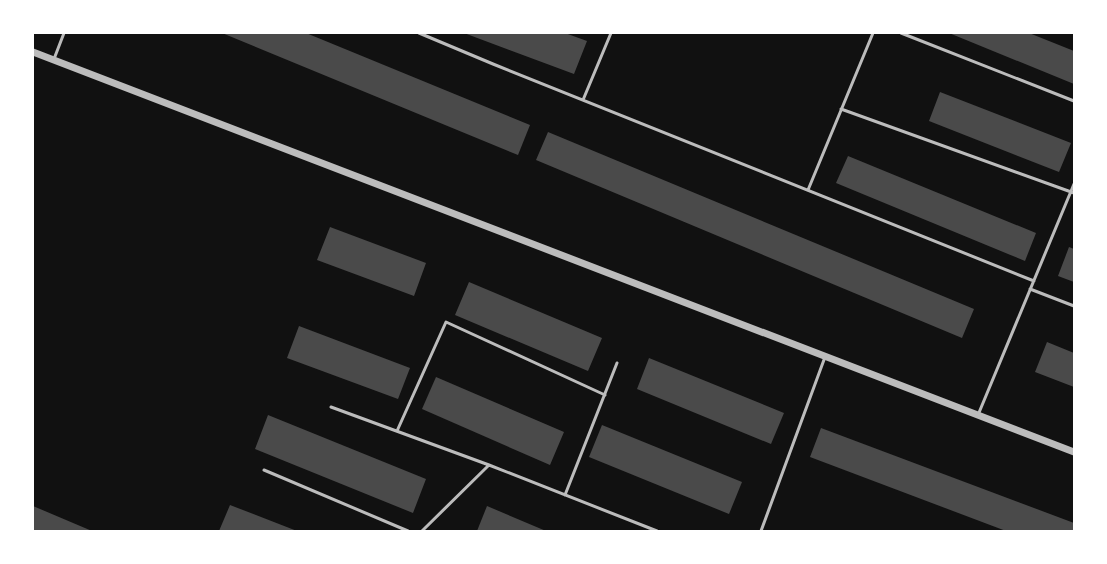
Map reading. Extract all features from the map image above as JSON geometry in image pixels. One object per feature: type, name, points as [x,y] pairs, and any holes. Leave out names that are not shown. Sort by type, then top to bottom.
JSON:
[{"type":"street","points":[[33,52],[1074,452]]},
{"type":"lane","points":[[53,60],[64,33]]},
{"type":"lane","points":[[419,33],[1034,281]]},
{"type":"lane","points":[[583,100],[611,33]]},
{"type":"lane","points":[[808,190],[873,33]]},
{"type":"lane","points":[[901,33],[1074,101]]},
{"type":"lane","points":[[841,109],[1072,192]]},
{"type":"lane","points":[[978,415],[1072,192],[1074,184]]},
{"type":"lane","points":[[1030,289],[1074,306]]},
{"type":"lane","points":[[397,431],[446,322],[605,394]]},
{"type":"lane","points":[[761,531],[825,357]]},
{"type":"lane","points":[[566,495],[617,363]]},
{"type":"lane","points":[[331,407],[489,465],[657,531]]},
{"type":"lane","points":[[422,531],[489,465]]},
{"type":"lane","points":[[264,470],[408,531]]},
{"type":"building","points":[[222,33],[306,33],[530,125],[518,155]]},
{"type":"building","points":[[464,33],[565,33],[587,41],[574,74]]},
{"type":"building","points":[[949,33],[1029,33],[1074,51],[1074,84]]},
{"type":"building","points":[[940,92],[1071,143],[1059,172],[929,121]]},
{"type":"building","points":[[548,132],[974,309],[962,338],[536,160]]},
{"type":"building","points":[[848,156],[1036,233],[1025,261],[836,183]]},
{"type":"building","points":[[330,227],[426,263],[414,296],[317,260]]},
{"type":"building","points":[[1069,247],[1074,249],[1074,282],[1058,276]]},
{"type":"building","points":[[469,282],[602,338],[588,371],[455,315]]},
{"type":"building","points":[[299,326],[410,368],[398,399],[287,358]]},
{"type":"building","points":[[1047,342],[1074,353],[1074,387],[1035,372]]},
{"type":"building","points":[[649,358],[784,413],[771,444],[637,389]]},
{"type":"building","points":[[436,377],[564,432],[550,465],[422,409]]},
{"type":"building","points":[[268,415],[426,479],[413,513],[255,449]]},
{"type":"building","points":[[602,425],[742,482],[729,514],[589,457]]},
{"type":"building","points":[[821,428],[1074,523],[1074,531],[1006,531],[810,457]]},
{"type":"building","points":[[230,505],[297,531],[219,531]]},
{"type":"building","points":[[33,506],[92,531],[33,531]]},
{"type":"building","points":[[487,506],[546,531],[477,531]]}]
